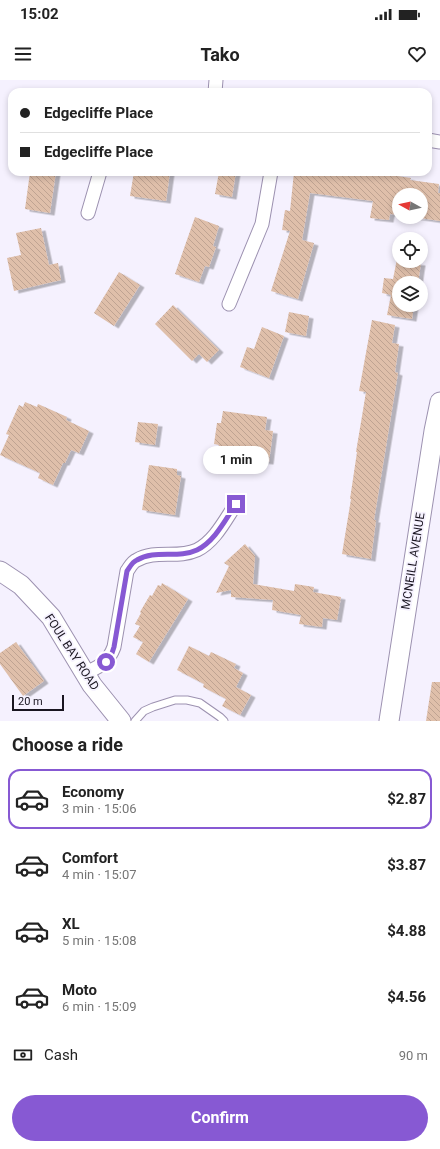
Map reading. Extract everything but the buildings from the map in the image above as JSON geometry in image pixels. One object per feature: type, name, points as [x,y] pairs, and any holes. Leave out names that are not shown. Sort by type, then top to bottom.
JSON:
[{"type":"street","points":[[88,213],[99,176]]},
{"type":"street","points":[[229,304],[262,224],[270,176]]},
{"type":"street","name":"MCNEILL AVENUE","points":[[389,721],[437,432],[440,402]]},
{"type":"street","points":[[86,673],[106,662],[111,656],[114,647],[127,571],[132,563],[137,559],[146,556],[189,553],[204,546],[214,536],[236,504]]},
{"type":"street","name":"FOUL BAY ROAD","points":[[0,571],[21,585],[52,617],[92,685],[121,721]]},
{"type":"lane","points":[[135,721],[144,711],[153,707],[175,700],[187,700],[200,703],[224,721]]},
{"type":"route","points":[[106,662],[111,656],[114,647],[127,571],[132,563],[137,559],[146,556],[189,553],[204,546],[214,536],[236,504]]}]
